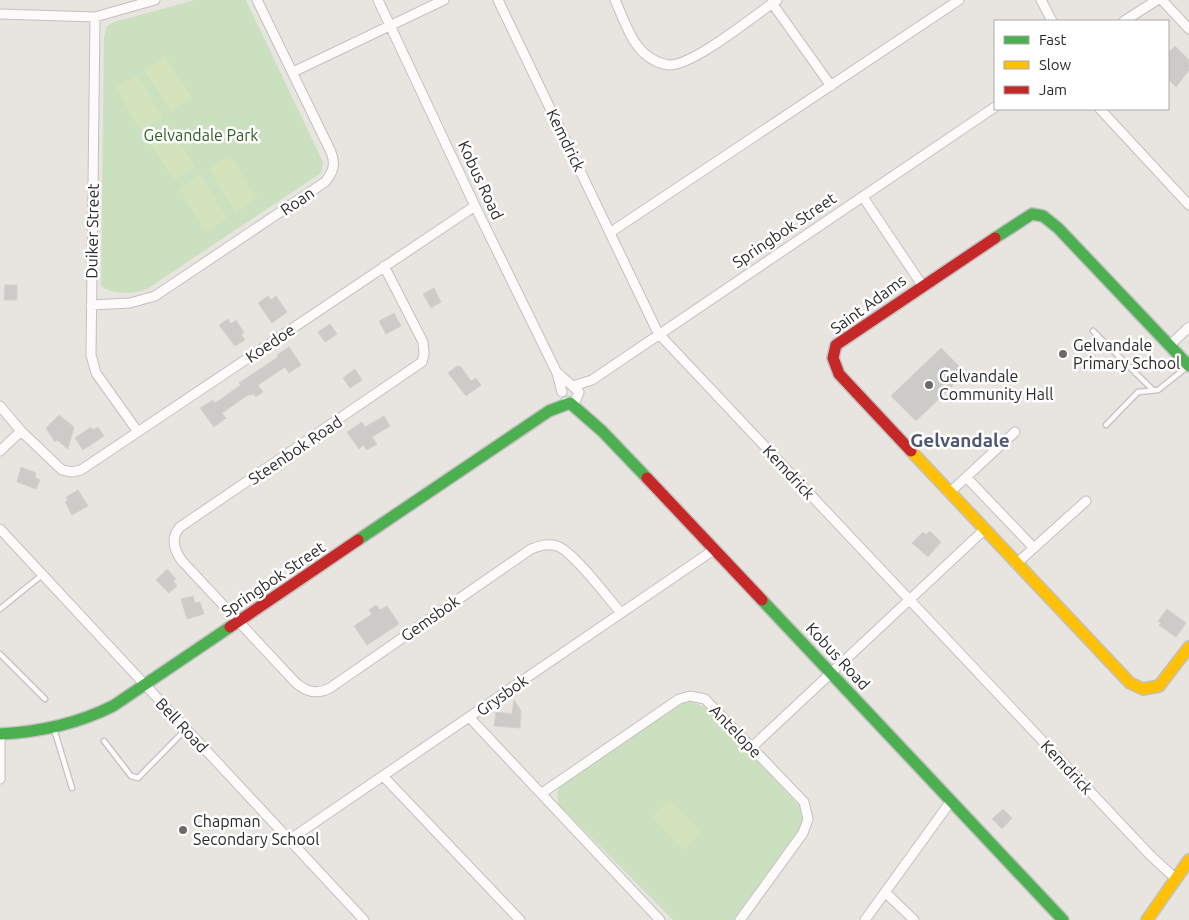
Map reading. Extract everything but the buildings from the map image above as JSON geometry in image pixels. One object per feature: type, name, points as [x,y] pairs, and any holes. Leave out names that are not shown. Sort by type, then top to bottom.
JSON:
[{"type":"street","points":[[0,14],[95,17],[155,0]]},
{"type":"street","name":"Roan","points":[[91,305],[130,303],[155,296],[325,182],[332,174],[334,160],[257,0]]},
{"type":"street","name":"Kobus Road","points":[[378,0],[475,206],[558,373]]},
{"type":"street","points":[[293,72],[444,0]]},
{"type":"street","name":"Kemdrick","points":[[498,0],[658,333],[1150,856],[1175,878]]},
{"type":"street","points":[[614,0],[636,44],[644,53],[658,62],[670,65],[693,58],[775,2],[831,86]]},
{"type":"street","points":[[611,232],[959,0]]},
{"type":"street","points":[[1041,0],[1051,20]]},
{"type":"street","points":[[1126,20],[1157,0]]},
{"type":"street","points":[[1162,0],[1189,29]]},
{"type":"street","name":"Duiker Street","points":[[95,17],[91,354],[96,372],[138,432]]},
{"type":"street","name":"Springbok Street","points":[[592,380],[658,333],[994,108]]},
{"type":"street","points":[[1101,110],[1189,205]]},
{"type":"street","points":[[862,197],[922,285]]},
{"type":"street","name":"Koedoe","points":[[21,431],[62,470],[81,470],[475,206]]},
{"type":"street","name":"Saint Adams","points":[[1189,366],[1058,228],[1039,215],[1027,216],[922,285],[836,345],[833,360],[842,378],[1016,564],[1134,686],[1149,689],[1159,686],[1189,646]]},
{"type":"street","name":"Steenbok Road","points":[[239,622],[182,561],[175,548],[176,532],[191,519],[422,362],[424,354],[423,342],[384,266]]},
{"type":"street","points":[[1170,345],[1189,327]]},
{"type":"street","points":[[558,373],[572,386]]},
{"type":"street","points":[[558,373],[570,397]]},
{"type":"street","points":[[570,397],[592,380]]},
{"type":"street","points":[[570,397],[565,388],[592,380]]},
{"type":"street","name":"Kobus Road","points":[[570,397],[1063,920]]},
{"type":"street","name":"Springbok Street","points":[[0,734],[39,732],[54,729],[100,713],[239,622],[570,397]]},
{"type":"street","points":[[0,406],[21,431],[0,451]]},
{"type":"street","points":[[949,493],[1015,432]]},
{"type":"street","points":[[967,478],[1034,548]]},
{"type":"street","points":[[1016,564],[1086,502]]},
{"type":"street","name":"Bell Road","points":[[0,529],[364,920]]},
{"type":"street","points":[[752,747],[984,530]]},
{"type":"street","name":"Gemsbok","points":[[239,622],[296,683],[308,691],[317,693],[330,688],[531,549],[542,545],[556,545],[569,553],[621,613]]},
{"type":"street","name":"Grysbok","points":[[289,840],[715,549]]},
{"type":"street","name":"Antelope","points":[[542,793],[685,697],[701,698],[711,704],[804,802],[808,819],[803,833],[740,920]]},
{"type":"street","points":[[470,718],[660,920]]},
{"type":"street","points":[[0,734],[0,779]]},
{"type":"street","points":[[383,776],[520,920]]},
{"type":"street","points":[[864,920],[951,801]]},
{"type":"street","points":[[1147,920],[1189,860]]},
{"type":"street","points":[[885,892],[914,920]]},
{"type":"lane","points":[[1093,331],[1154,390]]},
{"type":"lane","points":[[1106,425],[1138,392],[1161,388],[1189,366]]},
{"type":"lane","points":[[0,609],[42,575]]},
{"type":"lane","points":[[0,654],[44,699]]},
{"type":"lane","points":[[54,729],[72,788]]},
{"type":"lane","points":[[104,741],[131,776],[138,778],[186,729]]},
{"type":"green space","name":"Gelvandale Park","points":[[195,0],[246,0],[323,162],[321,173],[147,289],[130,293],[111,291],[101,286],[104,37],[107,26],[114,22]]},
{"type":"green space","points":[[165,56],[192,98],[171,112],[144,69]]},
{"type":"green space","points":[[136,75],[163,117],[142,130],[115,88]]},
{"type":"green space","points":[[168,125],[195,167],[174,180],[147,138]]},
{"type":"green space","points":[[230,156],[257,198],[236,212],[209,169]]},
{"type":"green space","points":[[200,175],[227,217],[206,231],[179,188]]},
{"type":"green space","points":[[691,701],[709,709],[803,810],[803,824],[733,920],[673,920],[559,805],[558,800],[561,784],[683,703]]},
{"type":"green space","points":[[670,800],[702,832],[683,850],[652,818]]},
{"type":"traffic: fast","points":[[995,238],[1032,214],[1043,216],[1058,228],[1189,366]]},
{"type":"traffic: fast","points":[[358,540],[549,411],[570,403],[602,431],[647,478]]},
{"type":"traffic: fast","points":[[762,600],[1063,920]]},
{"type":"traffic: fast","points":[[0,734],[58,726],[86,718],[113,706],[230,627]]},
{"type":"traffic: slow","points":[[911,451],[1130,683],[1143,689],[1159,686],[1189,647]]},
{"type":"traffic: slow","points":[[1147,920],[1189,860]]},
{"type":"traffic: jam","points":[[911,451],[839,374],[833,358],[836,345],[995,238]]},
{"type":"traffic: jam","points":[[647,478],[762,600]]},
{"type":"traffic: jam","points":[[230,627],[358,540]]},
{"type":"place","name":"Gelvandale Primary School","points":[[1063,354]]},
{"type":"place","name":"Gelvandale Community Hall","points":[[929,385]]},
{"type":"place","name":"Chapman Secondary School","points":[[183,830]]},
{"type":"district","name":"Gelvandale","points":[[960,440]]}]
